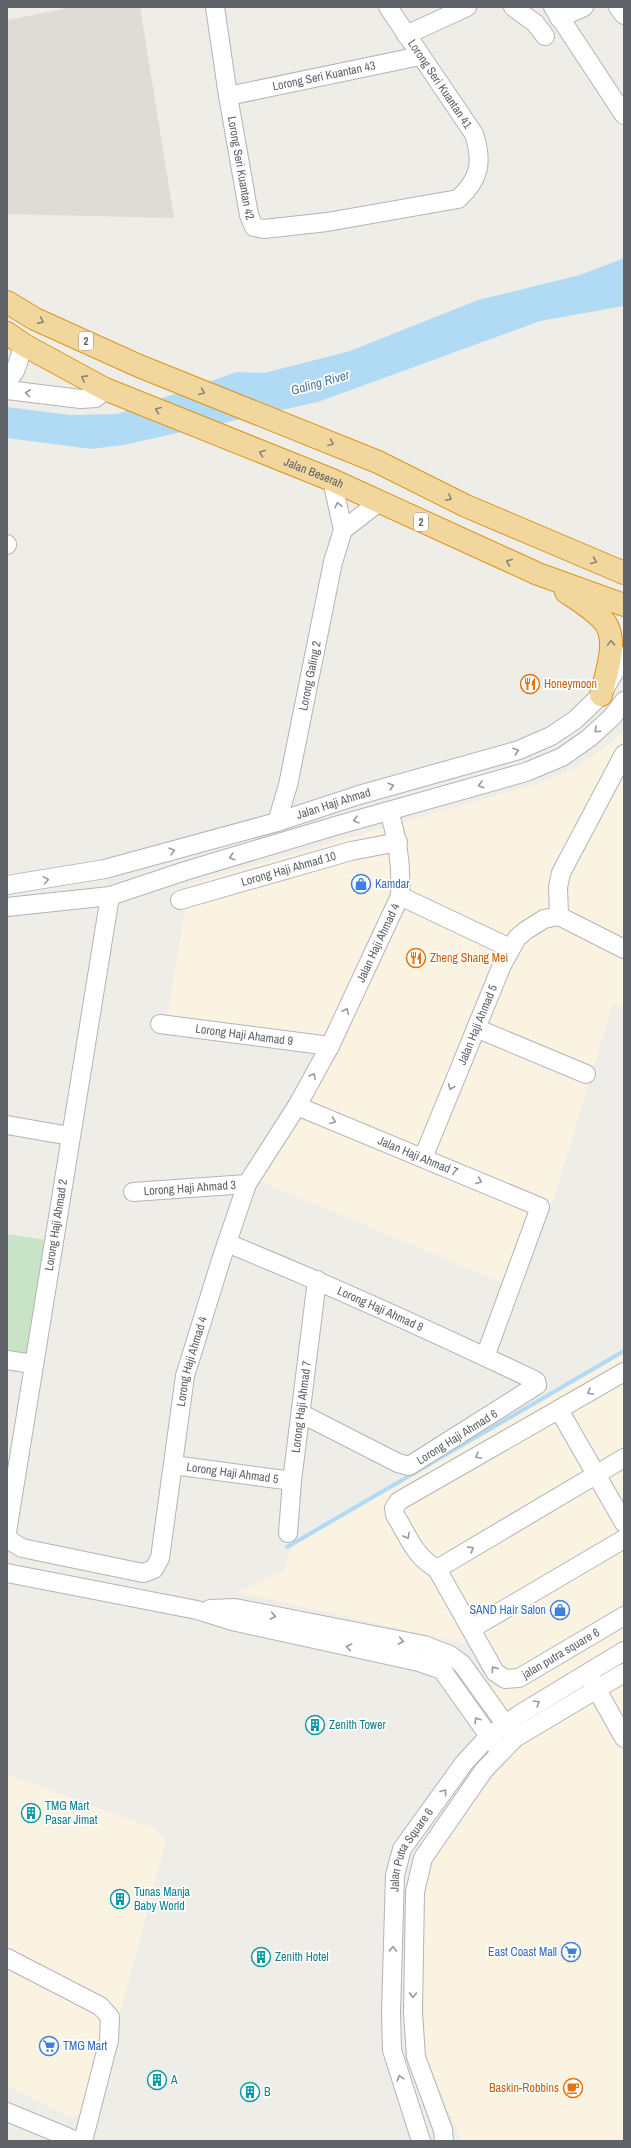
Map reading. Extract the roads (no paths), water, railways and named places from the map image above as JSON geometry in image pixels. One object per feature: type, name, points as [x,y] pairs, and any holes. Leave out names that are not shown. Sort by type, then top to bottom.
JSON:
[{"type":"highway","name":"2","points":[[7,302],[34,319],[166,378],[378,462],[466,506],[563,549],[624,573]]},
{"type":"highway","name":"Jalan Beserah","points":[[16,339],[105,389],[332,480],[538,574],[624,606]]},
{"type":"highway","points":[[538,574],[603,619],[610,634],[611,651],[601,695]]},
{"type":"street","name":"Lorong Seri Kuantan 42","points":[[215,7],[248,215],[254,227],[264,229],[328,222],[458,199],[469,188]]},
{"type":"street","name":"Lorong Seri Kuantan 41","points":[[388,7],[474,134],[479,150],[479,170],[469,188]]},
{"type":"street","points":[[406,35],[467,7]]},
{"type":"street","points":[[513,7],[535,23],[545,36]]},
{"type":"street","points":[[584,7],[556,12],[624,115]]},
{"type":"street","points":[[618,7],[624,15]]},
{"type":"street","name":"Lorong Seri Kuantan 43","points":[[228,96],[420,56]]},
{"type":"street","points":[[7,382],[16,372],[16,339]]},
{"type":"street","points":[[7,390],[81,399],[96,398],[105,389]]},
{"type":"street","name":"Lorong Galing 2","points":[[276,822],[288,785],[333,562],[343,530],[332,480]]},
{"type":"street","points":[[343,530],[379,502]]},
{"type":"street","name":"Jalan Haji Ahmad","points":[[7,885],[105,869],[276,822],[365,793],[519,750],[551,736],[575,720],[601,695],[624,656]]},
{"type":"street","name":"Jalan Haji Ahmad","points":[[7,907],[110,896],[192,868],[526,772],[562,757],[589,738],[618,721],[624,701]]},
{"type":"street","points":[[624,754],[619,773],[561,873],[558,887],[559,916],[624,949]]},
{"type":"street","name":"Jalan Haji Ahmad 4","points":[[330,1046],[400,896],[402,875],[398,842],[389,811]]},
{"type":"street","name":"Lorong Haji Ahmad 10","points":[[180,900],[351,851],[398,842]]},
{"type":"street","name":"Lorong Haji Ahmad 2","points":[[22,1548],[9,1540],[8,1521],[110,896]]},
{"type":"street","points":[[400,896],[510,948]]},
{"type":"street","name":"Jalan Haji Ahmad 5","points":[[423,1158],[510,948],[517,938],[534,924],[544,919],[559,916]]},
{"type":"street","name":"Lorong Haji Ahamad 9","points":[[160,1024],[330,1046]]},
{"type":"street","points":[[476,1028],[586,1074]]},
{"type":"street","name":"Lorong Haji Ahmad 4","points":[[22,1548],[143,1573],[154,1569],[158,1564],[185,1376],[227,1243],[247,1184],[297,1106],[330,1046]]},
{"type":"street","name":"Jalan Haji Ahmad 7","points":[[297,1106],[540,1207],[485,1357]]},
{"type":"street","points":[[7,1125],[70,1136]]},
{"type":"street","name":"Lorong Haji Ahmad 3","points":[[133,1192],[247,1184]]},
{"type":"street","name":"Lorong Haji Ahmad 8","points":[[227,1243],[317,1280],[532,1379]]},
{"type":"street","name":"Lorong Haji Ahmad 7","points":[[288,1533],[292,1481],[302,1414],[317,1280]]},
{"type":"street","points":[[7,1360],[33,1364]]},
{"type":"street","points":[[624,1372],[399,1501],[394,1508],[395,1515],[418,1555],[425,1562],[437,1569],[624,1458]]},
{"type":"street","name":"Lorong Haji Ahmad 6","points":[[302,1414],[398,1463],[409,1466],[536,1388],[537,1383],[532,1379]]},
{"type":"street","points":[[559,1410],[624,1523]]},
{"type":"street","name":"Lorong Haji Ahmad 5","points":[[173,1465],[292,1481]]},
{"type":"street","points":[[471,1629],[624,1539]]},
{"type":"street","name":"jalan putra square 6","points":[[437,1569],[495,1672],[505,1679],[512,1680],[519,1678],[624,1616]]},
{"type":"street","points":[[121,1595],[125,1570]]},
{"type":"street","points":[[7,1572],[197,1610],[232,1621],[420,1662],[442,1670],[454,1684],[488,1737],[500,1752]]},
{"type":"street","points":[[197,1610],[235,1608],[424,1645],[450,1655],[462,1664],[515,1738]]},
{"type":"street","name":"Jalan Putra Square 6","points":[[421,2141],[392,2050],[391,2012],[395,1875],[402,1849],[464,1763],[488,1737],[504,1723],[624,1651]]},
{"type":"street","points":[[462,1664],[484,1652]]},
{"type":"street","name":"Jalan Putra Square 6","points":[[445,2137],[416,2057],[413,2012],[415,1892],[423,1858],[484,1770],[515,1738],[624,1672]]},
{"type":"street","points":[[588,1673],[624,1738]]},
{"type":"street","points":[[402,1849],[423,1858]]},
{"type":"street","points":[[395,1875],[418,1880]]},
{"type":"street","points":[[7,1958],[100,2006],[110,2017],[110,2040],[83,2141]]},
{"type":"street","points":[[409,2102],[411,2141]]},
{"type":"street","points":[[7,2112],[77,2141]]},
{"type":"water","name":"Galing River","points":[[624,258],[624,306],[540,321],[318,402],[123,445],[91,449],[7,438],[7,407],[71,415],[117,414],[237,372],[264,373],[350,351],[478,300],[580,275]]},
{"type":"waterway","points":[[287,1547],[624,1351]]},
{"type":"place","name":"Honeymoon","points":[[530,684]]},
{"type":"place","name":"Kamdar","points":[[361,884]]},
{"type":"place","name":"Zheng Shang Mei","points":[[416,958]]},
{"type":"place","name":"SAND Hair Salon","points":[[560,1610]]},
{"type":"place","name":"Zenith Tower","points":[[315,1725]]},
{"type":"place","name":"TMG Mart Pasar Jimat","points":[[31,1813]]},
{"type":"place","name":"Tunas Manja Baby World","points":[[120,1899]]},
{"type":"place","name":"East Coast Mall","points":[[571,1952]]},
{"type":"place","name":"Zenith Hotel","points":[[261,1957]]},
{"type":"place","name":"TMG Mart","points":[[49,2046]]},
{"type":"place","name":"A","points":[[157,2080]]},
{"type":"place","name":"Baskin-Robbins","points":[[573,2088]]},
{"type":"place","name":"B","points":[[250,2092]]}]
